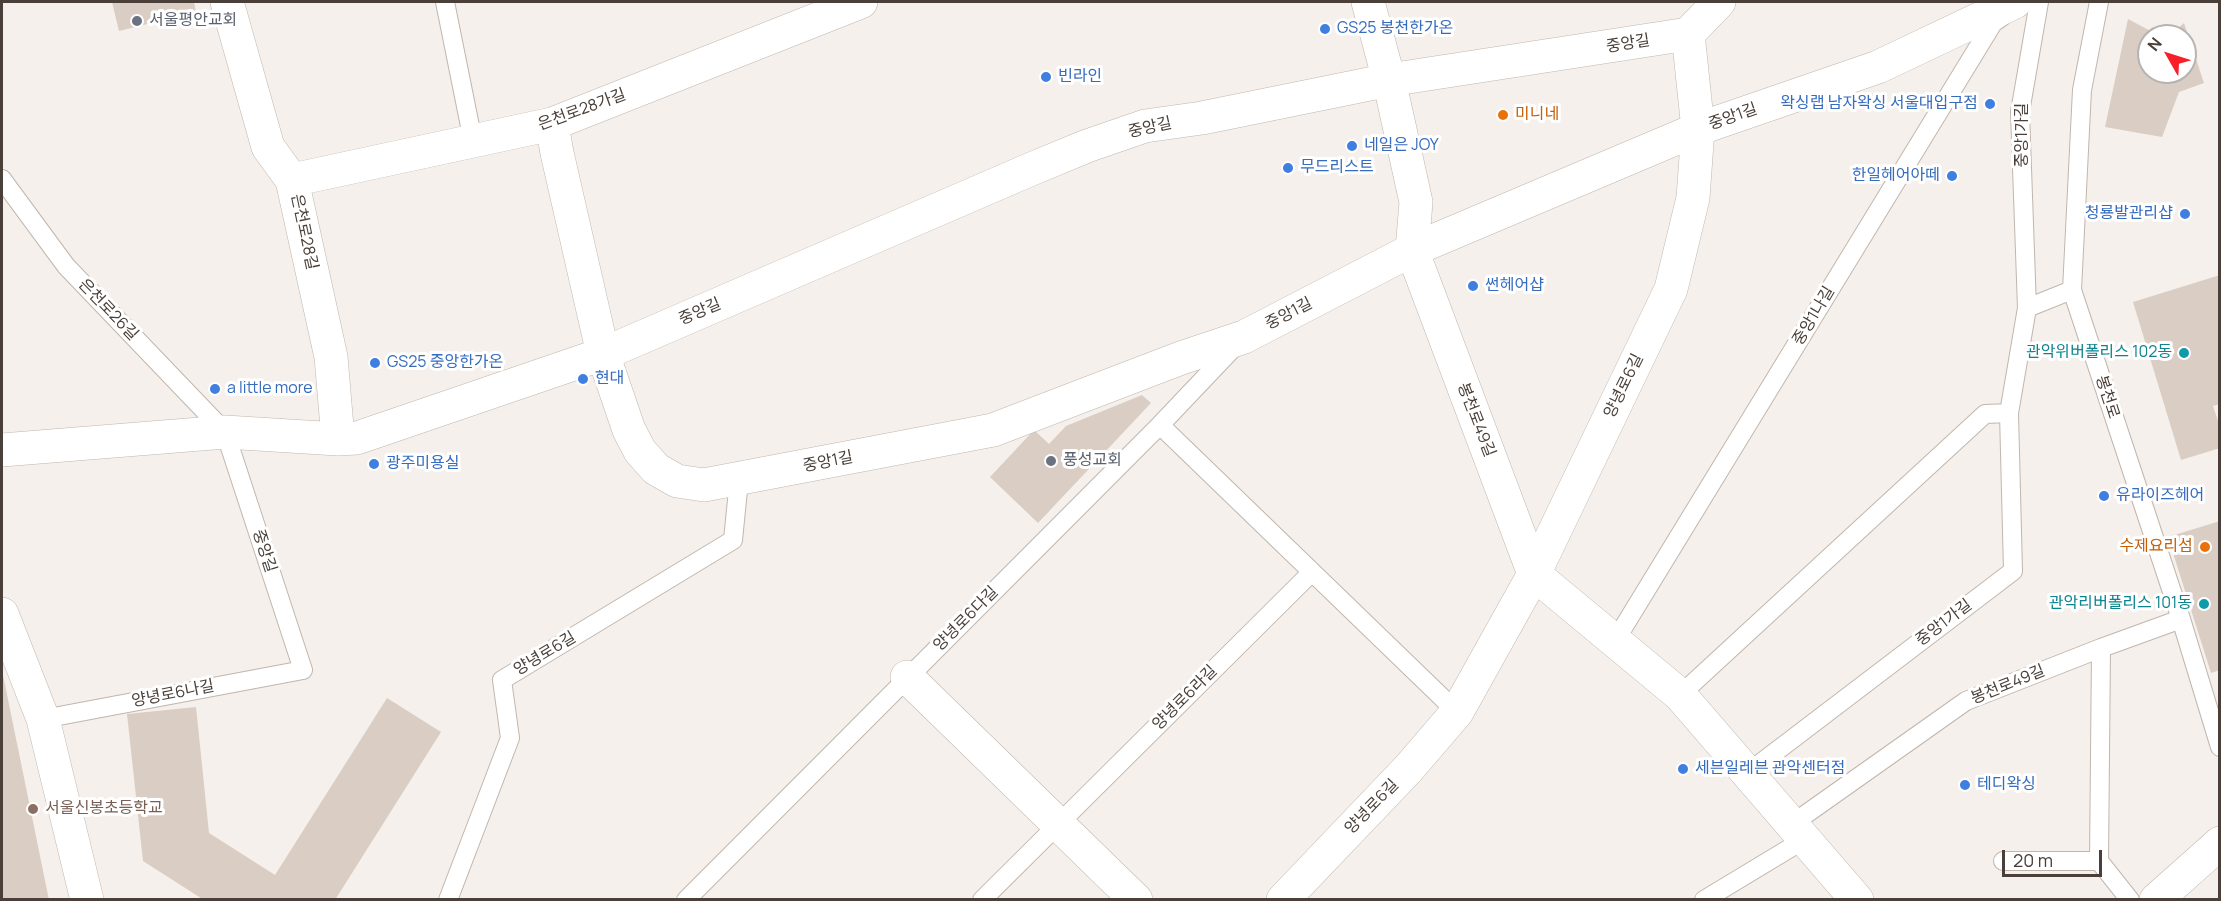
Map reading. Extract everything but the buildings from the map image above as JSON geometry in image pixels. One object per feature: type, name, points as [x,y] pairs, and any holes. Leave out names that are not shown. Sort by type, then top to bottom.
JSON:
[{"type":"street","name":"은천로28길","points":[[227,2],[268,147],[292,180],[331,357],[338,439]]},
{"type":"street","name":"은천로28가길","points":[[292,180],[552,124],[861,2]]},
{"type":"street","points":[[1368,2],[1389,80]]},
{"type":"street","points":[[1689,34],[1719,2]]},
{"type":"street","name":"중앙1길","points":[[603,354],[640,451],[656,469],[677,481],[690,484],[704,485],[739,480],[993,430],[1181,358],[1244,337],[1412,250],[1698,129],[1878,67],[2015,2]]},
{"type":"street","name":"중앙길","points":[[2,450],[225,432],[338,439],[357,438],[603,354],[1087,146],[1145,126],[1202,118],[1389,80],[1689,34]]},
{"type":"street","name":"양녕로6길","points":[[1283,900],[1409,768],[1457,712],[1534,574],[1671,289],[1693,198],[1698,129],[1689,34]]},
{"type":"street","name":"봉천로49길","points":[[1389,80],[1416,202],[1412,250],[1534,574],[1680,695],[1749,772],[1851,898]]},
{"type":"street","points":[[552,124],[603,354]]},
{"type":"street","points":[[2,614],[43,719],[87,900]]},
{"type":"street","points":[[907,677],[1136,900]]},
{"type":"street","points":[[2156,900],[2220,843]]},
{"type":"lane","points":[[445,2],[473,141]]},
{"type":"lane","name":"중앙1나길","points":[[1615,641],[1994,23],[2024,2]]},
{"type":"lane","name":"중앙1가길","points":[[1749,772],[2013,570],[2009,412],[2027,308],[2020,112],[2039,2]]},
{"type":"lane","name":"봉천로","points":[[2099,2],[2082,90],[2072,290],[2181,619],[2220,747]]},
{"type":"lane","name":"은천로26길","points":[[2,179],[66,266],[225,432]]},
{"type":"lane","points":[[2027,308],[2072,290]]},
{"type":"lane","name":"양녕로6다길","points":[[686,900],[1160,425],[1244,337]]},
{"type":"lane","points":[[1680,695],[1985,414],[2009,412]]},
{"type":"lane","points":[[1160,425],[1457,712]]},
{"type":"lane","name":"중앙길","points":[[225,432],[303,670]]},
{"type":"lane","name":"양녕로6길","points":[[448,900],[510,738],[502,680],[733,540],[739,480]]},
{"type":"lane","name":"양녕로6라길","points":[[982,900],[1312,572]]},
{"type":"lane","name":"봉천로49길","points":[[1798,832],[1966,701],[2181,619]]},
{"type":"lane","points":[[2101,648],[2099,861],[2130,900]]},
{"type":"lane","name":"양녕로6나길","points":[[43,719],[303,670]]},
{"type":"lane","points":[[1704,900],[1798,832]]},
{"type":"lane","points":[[2003,861],[2099,861]]},
{"type":"place","name":"서울평안교회","points":[[137,21]]},
{"type":"place","name":"GS25 봉천한가온","points":[[1325,29]]},
{"type":"place","name":"빈라인","points":[[1046,77]]},
{"type":"place","name":"왁싱랩 남자왁싱 서울대입구점","points":[[1990,104]]},
{"type":"place","name":"미니네","points":[[1503,115]]},
{"type":"place","name":"네일은 JOY","points":[[1352,146]]},
{"type":"place","name":"무드리스트","points":[[1288,168]]},
{"type":"place","name":"한일헤어아떼","points":[[1952,176]]},
{"type":"place","name":"청룡발관리샵","points":[[2185,214]]},
{"type":"place","name":"썬헤어샵","points":[[1473,286]]},
{"type":"place","name":"관악위버폴리스 102동","points":[[2184,353]]},
{"type":"place","name":"GS25 중앙한가온","points":[[375,363]]},
{"type":"place","name":"현대","points":[[583,379]]},
{"type":"place","name":"a little more","points":[[215,389]]},
{"type":"place","name":"풍성교회","points":[[1051,461]]},
{"type":"place","name":"광주미용실","points":[[374,464]]},
{"type":"place","name":"유라이즈헤어","points":[[2104,496]]},
{"type":"place","name":"수제요리섬","points":[[2205,547]]},
{"type":"place","name":"관악리버폴리스 101동","points":[[2204,604]]},
{"type":"place","name":"세븐일레븐 관악센터점","points":[[1683,769]]},
{"type":"place","name":"테디왁싱","points":[[1965,785]]},
{"type":"place","name":"서울신봉초등학교","points":[[33,809]]}]
